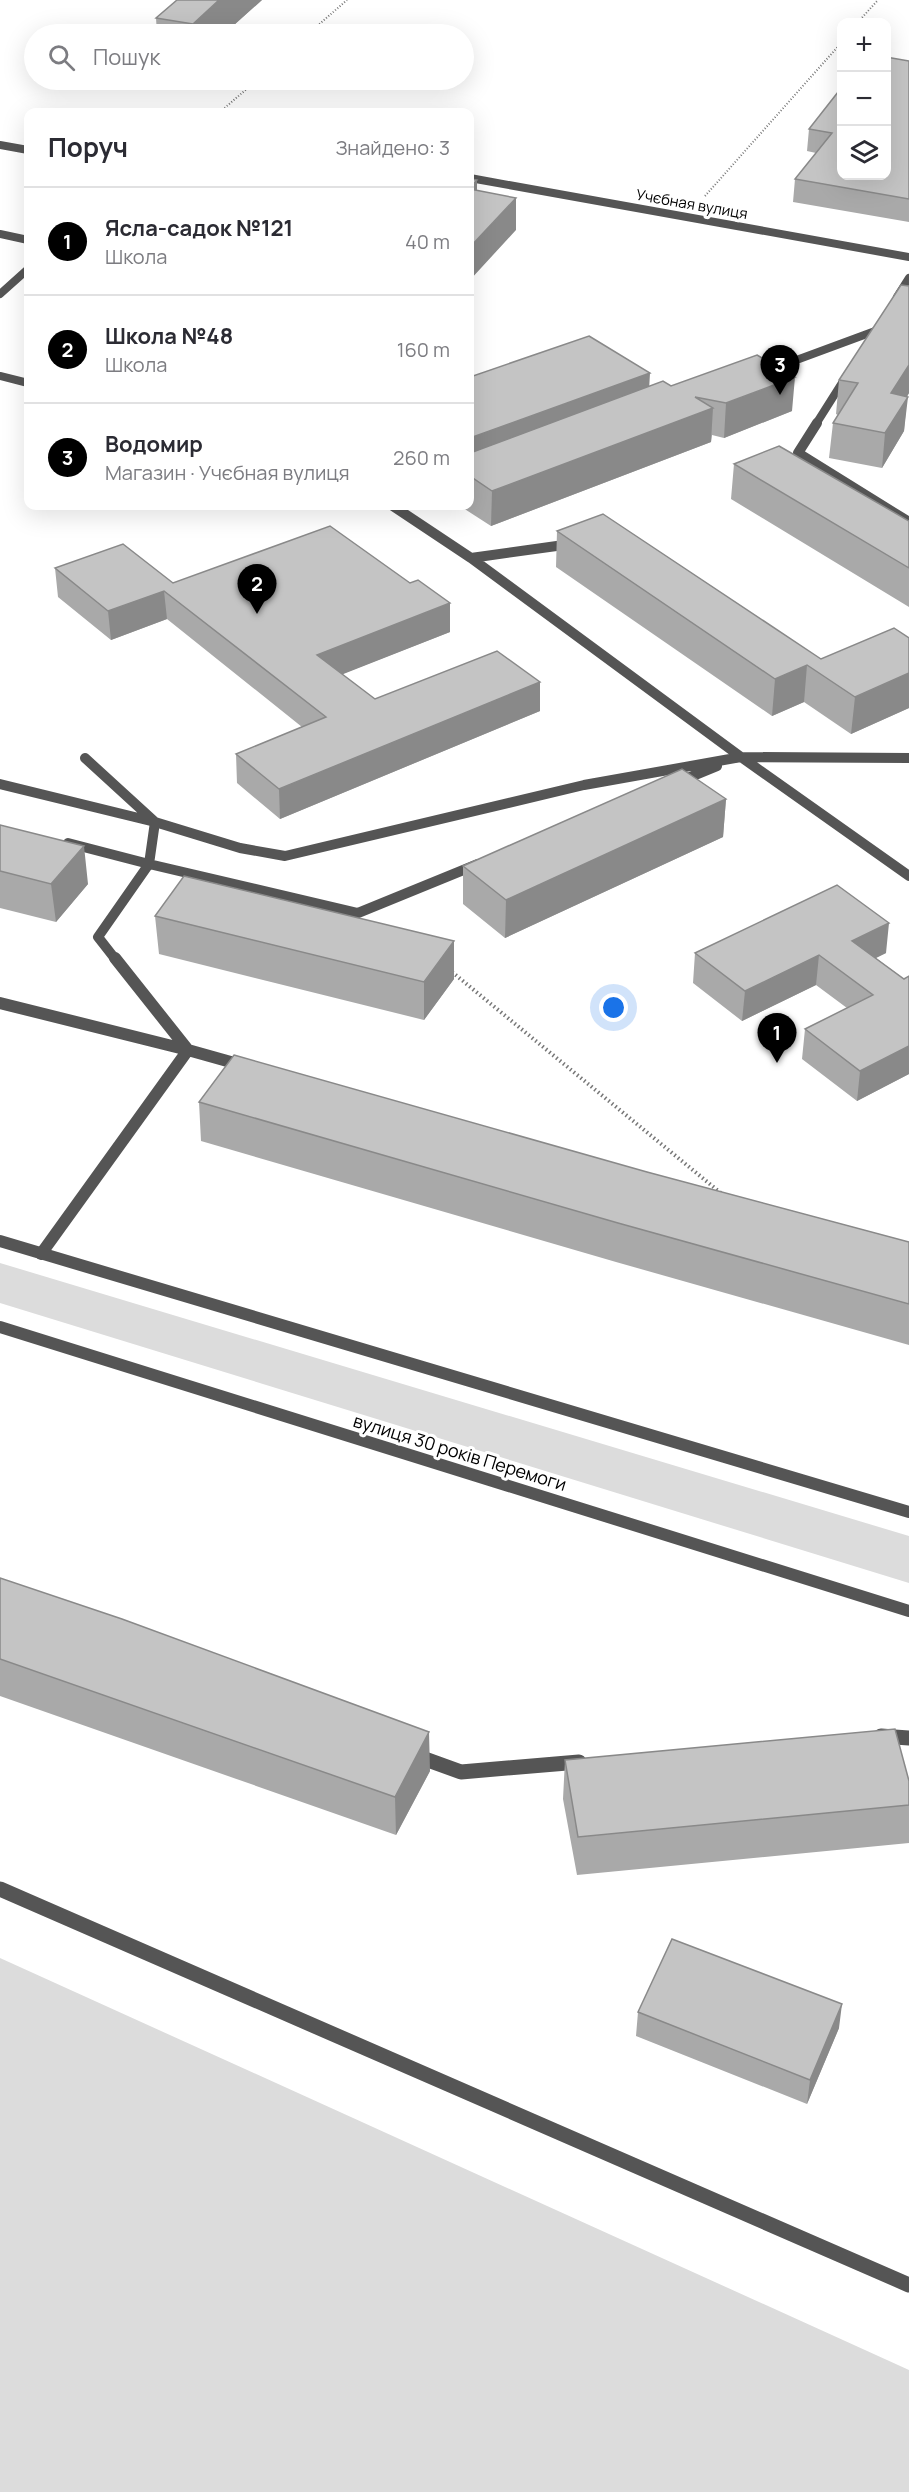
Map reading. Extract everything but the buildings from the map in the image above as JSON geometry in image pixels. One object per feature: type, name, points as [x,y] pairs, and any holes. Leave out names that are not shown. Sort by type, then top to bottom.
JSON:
[{"type":"street","points":[[0,145],[24,149]]},
{"type":"street","name":"Учєбная вулиця","points":[[474,179],[909,257]]},
{"type":"street","points":[[0,234],[24,239]]},
{"type":"street","points":[[0,294],[24,273]]},
{"type":"street","points":[[892,305],[909,278]]},
{"type":"street","points":[[863,350],[881,322]]},
{"type":"street","points":[[754,375],[875,331]]},
{"type":"street","points":[[851,369],[798,453],[909,522]]},
{"type":"street","points":[[0,376],[24,382]]},
{"type":"street","points":[[402,510],[471,558],[741,757],[909,876]]},
{"type":"street","points":[[471,558],[586,542]]},
{"type":"street","points":[[664,788],[741,757]]},
{"type":"street","points":[[0,784],[155,822],[240,848],[285,856],[584,784],[741,757],[909,758]]},
{"type":"street","points":[[85,758],[155,822]]},
{"type":"street","points":[[155,822],[149,864],[98,937],[188,1050]]},
{"type":"street","points":[[57,840],[358,913],[489,859]]},
{"type":"street","points":[[0,1003],[257,1069]]},
{"type":"street","points":[[41,1254],[188,1050]]},
{"type":"street","points":[[0,1242],[909,1512]]},
{"type":"street","name":"вулиця 30 років Перемоги","points":[[0,1327],[909,1611]]},
{"type":"street","points":[[870,1737],[909,1738]]},
{"type":"street","points":[[396,1748],[461,1772],[590,1761]]},
{"type":"street","points":[[0,1889],[909,2285]]},
{"type":"path","points":[[319,24],[347,0]]},
{"type":"path","points":[[862,18],[878,0]]},
{"type":"path","points":[[687,217],[837,48]]},
{"type":"path","points":[[225,108],[245,90]]},
{"type":"path","points":[[448,969],[725,1196]]},
{"type":"shaded area","points":[[0,1263],[909,1536],[909,1583],[0,1303]]},
{"type":"shaded area","points":[[0,1958],[909,2370],[909,2492],[0,2492]]},
{"type":"place","name":"Водомир","points":[[780,395]]},
{"type":"place","name":"Школа №48","points":[[257,614]]},
{"type":"place","name":"Ясла-садок №121","points":[[777,1063]]}]
